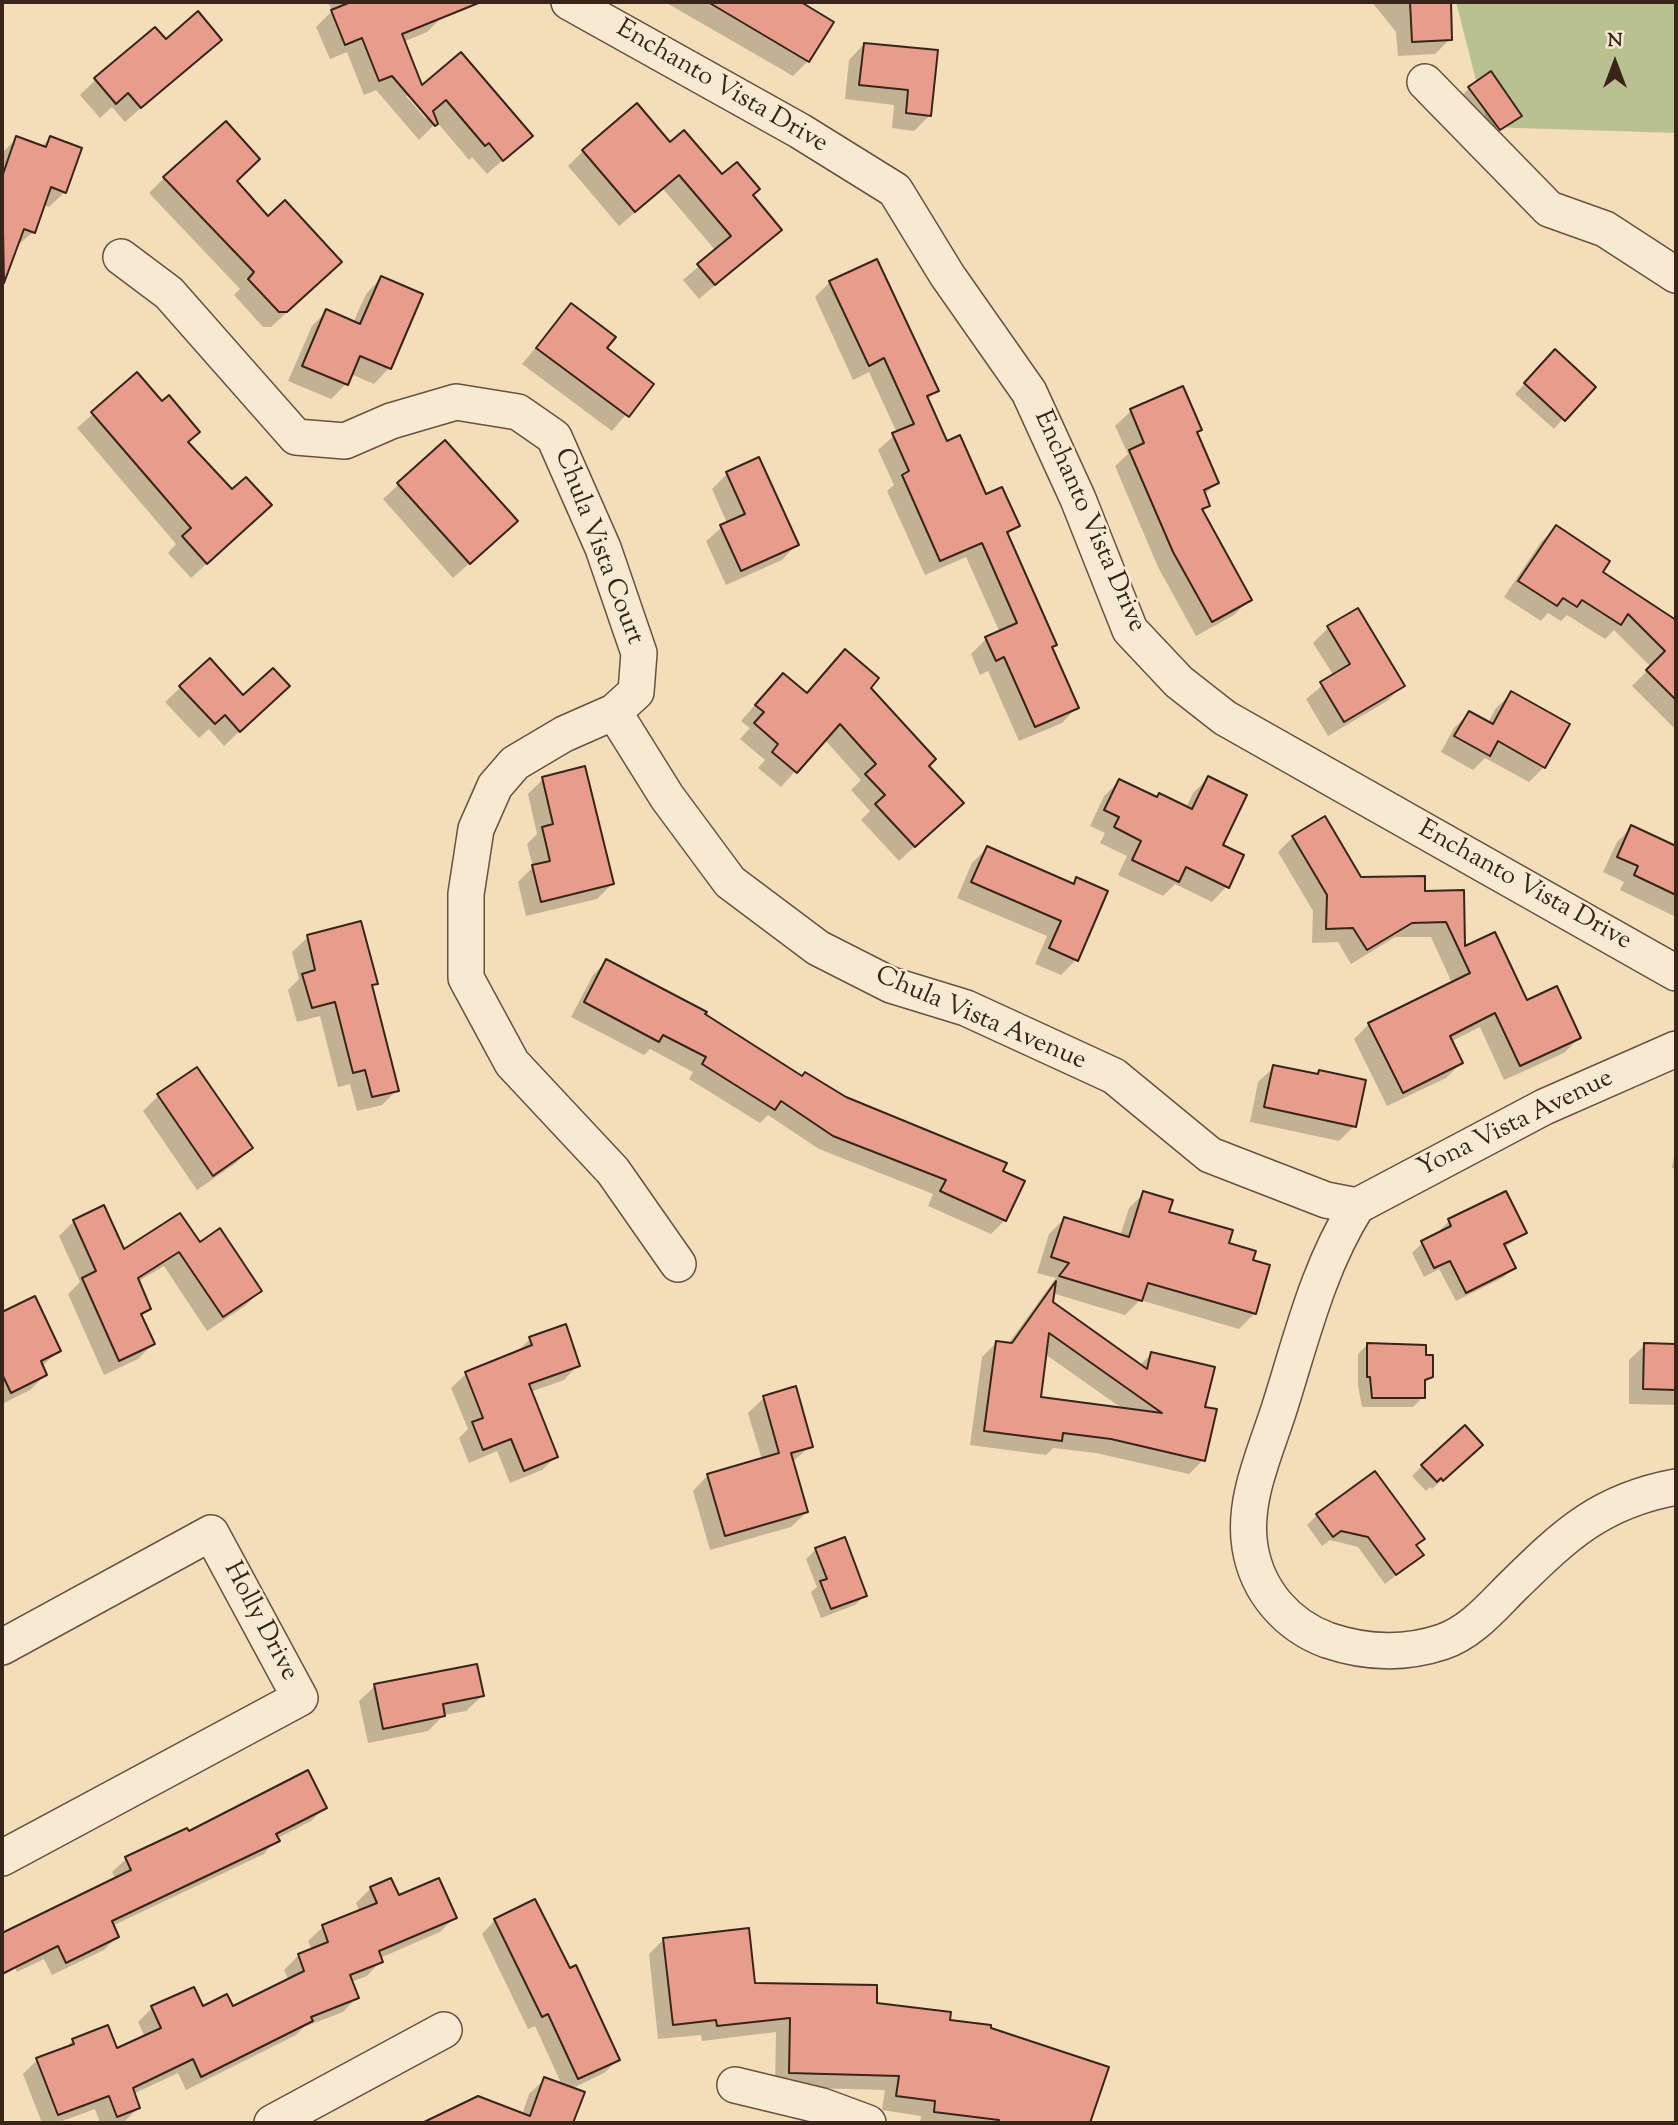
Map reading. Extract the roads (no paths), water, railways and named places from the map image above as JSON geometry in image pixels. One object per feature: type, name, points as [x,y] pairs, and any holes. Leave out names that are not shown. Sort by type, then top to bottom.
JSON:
[{"type":"street","name":"Enchanto Vista Drive","points":[[569,2],[800,131],[895,190],[947,275],[1029,392],[1078,499],[1130,630],[1179,682],[1225,718],[1676,973]]},
{"type":"street","points":[[1425,82],[1549,209],[1605,229],[1676,275]]},
{"type":"street","name":"Chula Vista Court","points":[[121,257],[169,293],[296,437],[345,441],[391,421],[456,402],[518,411],[554,437],[603,548],[639,653],[636,692],[614,712]]},
{"type":"street","points":[[614,712],[564,734],[515,763],[495,786],[476,829],[466,894],[466,978],[512,1063],[613,1171],[678,1264]]},
{"type":"street","name":"Chula Vista Avenue","points":[[614,712],[667,797],[730,882],[818,948],[891,985],[966,1008],[1114,1076],[1210,1155],[1326,1200],[1357,1206]]},
{"type":"street","name":"Yona Vista Avenue","points":[[1357,1206],[1544,1107],[1676,1049]]},
{"type":"street","points":[[1357,1206],[1338,1236],[1320,1279],[1252,1496],[1250,1548],[1262,1585],[1283,1614],[1308,1633],[1350,1648],[1398,1652],[1443,1642],[1478,1621],[1577,1525],[1601,1512],[1676,1487]]},
{"type":"street","name":"Holly Drive","points":[[2,1647],[211,1533],[300,1698],[2,1858]]},
{"type":"street","points":[[272,2123],[444,2030]]},
{"type":"street","points":[[735,2085],[822,2106],[868,2123]]}]
